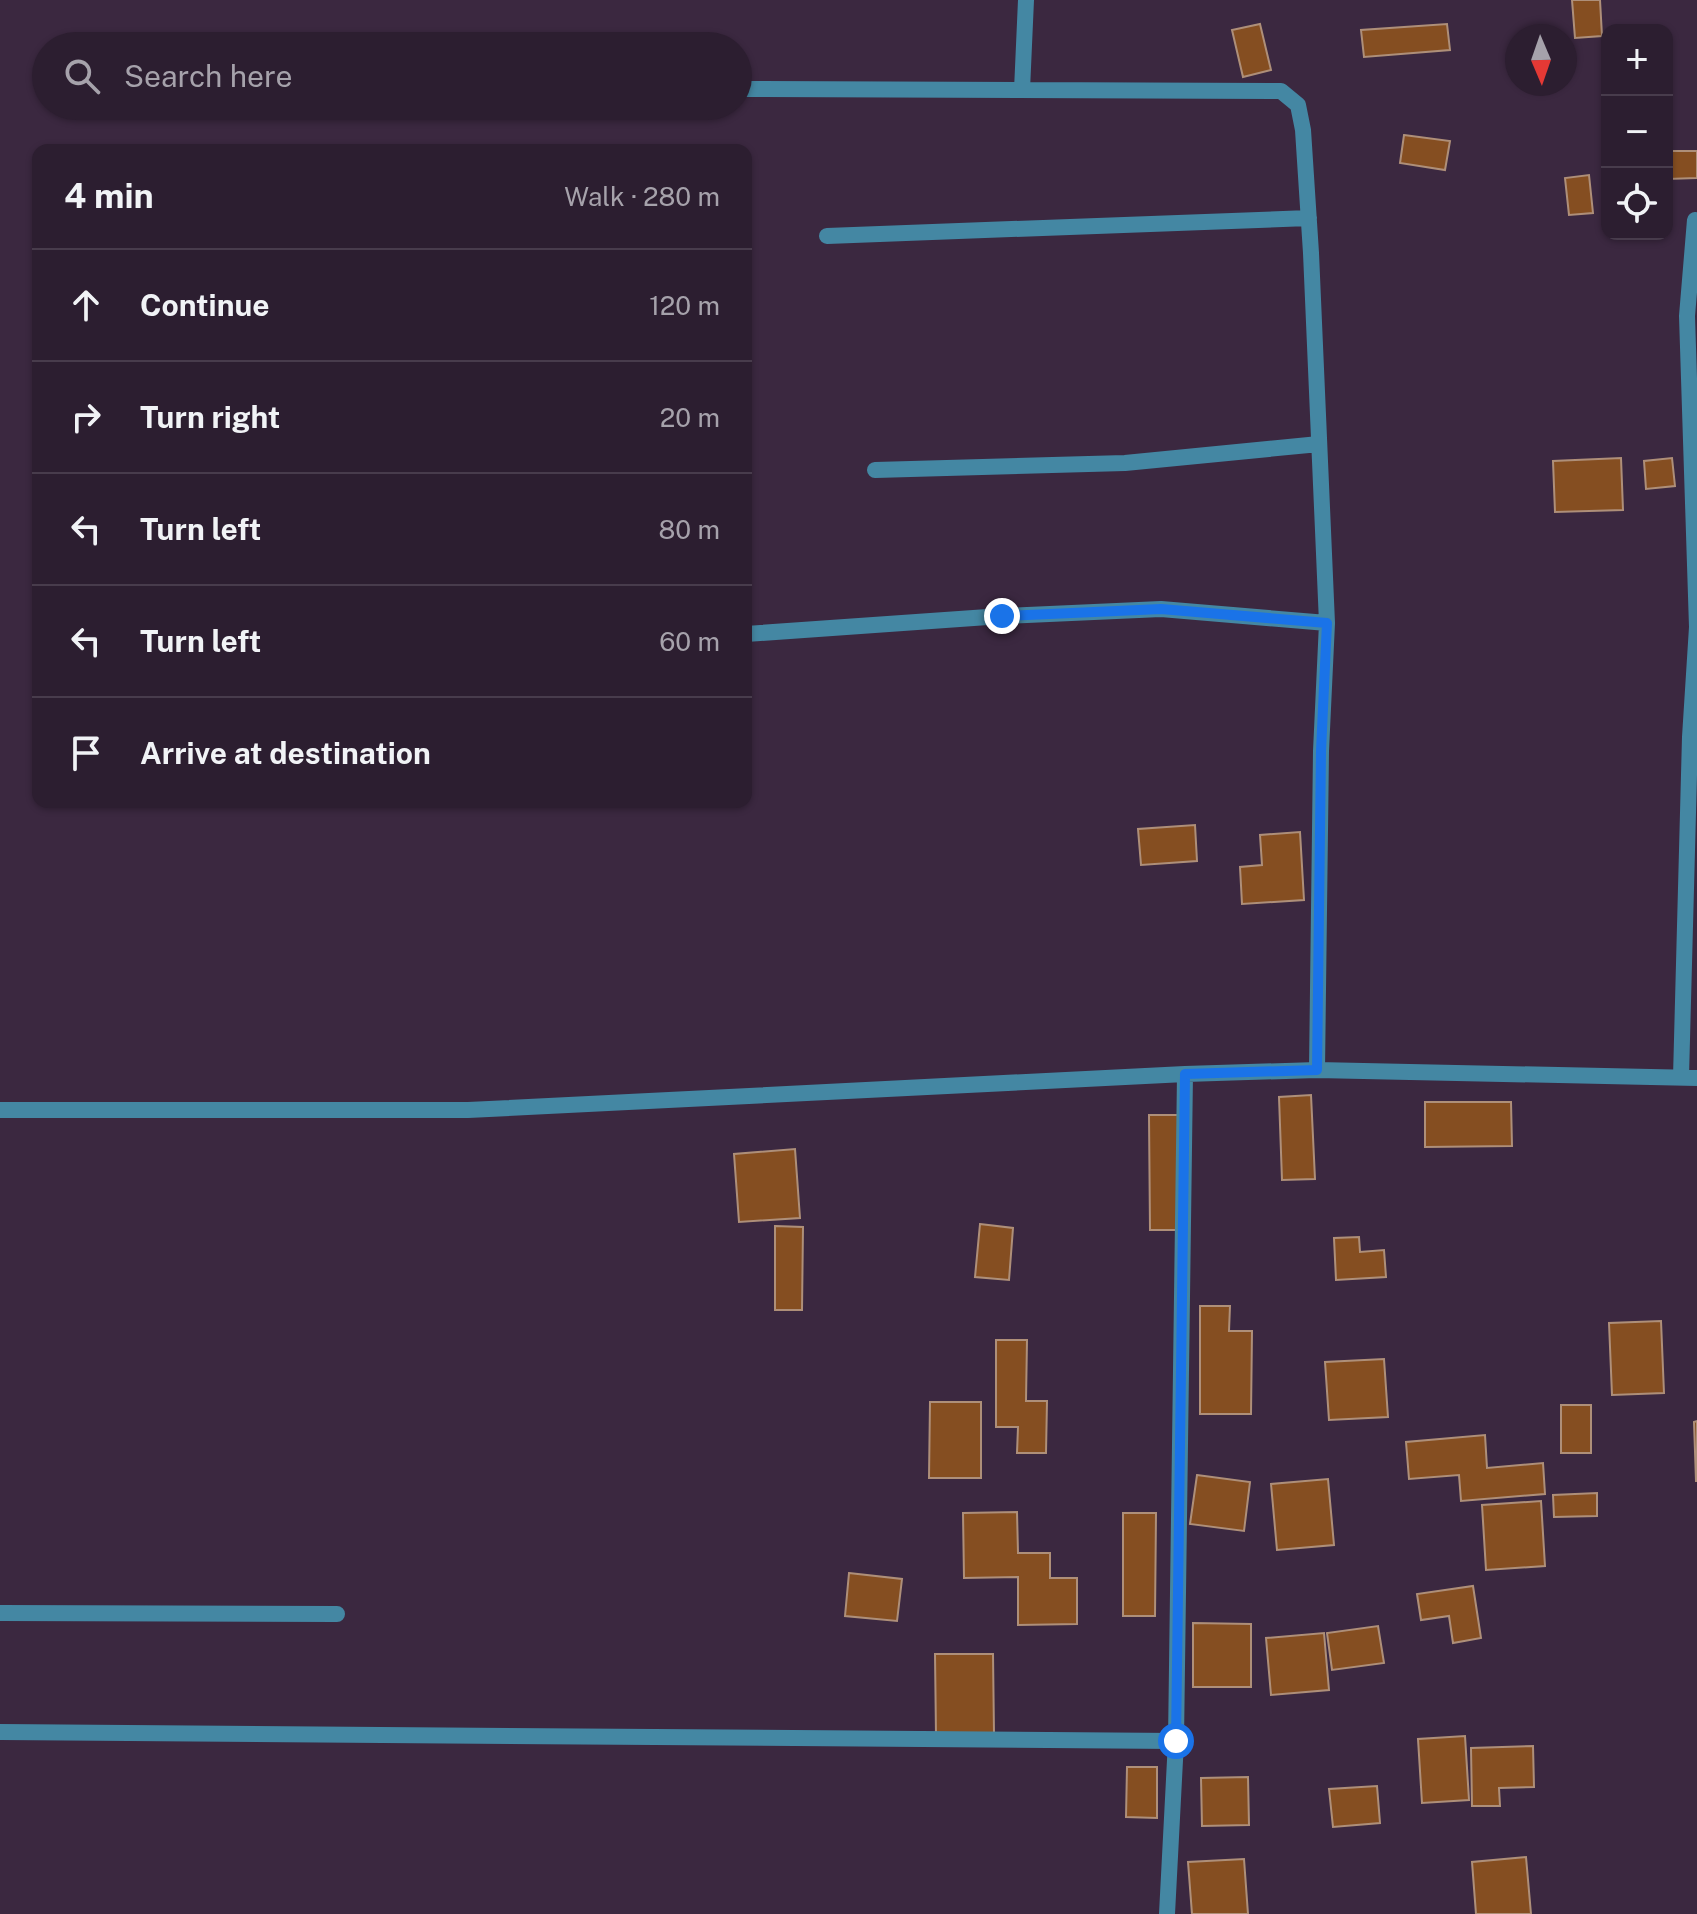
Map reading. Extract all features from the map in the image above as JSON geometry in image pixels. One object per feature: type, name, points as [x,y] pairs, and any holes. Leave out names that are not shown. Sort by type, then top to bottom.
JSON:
[{"type":"street","points":[[1022,90],[1026,0]]},
{"type":"street","points":[[752,89],[1281,91],[1298,105],[1303,130],[1309,218],[1327,623],[1321,751],[1317,1070]]},
{"type":"street","points":[[827,236],[1309,218]]},
{"type":"street","points":[[0,1110],[468,1110],[1317,1070],[1689,1078],[1690,737],[1697,627],[1687,316],[1695,220]]},
{"type":"street","points":[[875,470],[1125,463],[1319,444]]},
{"type":"street","points":[[752,634],[1002,616],[1161,609],[1327,623]]},
{"type":"street","points":[[1167,1914],[1176,1741],[1185,1074]]},
{"type":"street","points":[[0,1613],[337,1614]]},
{"type":"street","points":[[0,1732],[1176,1741]]},
{"type":"building","points":[[1572,0],[1600,0],[1601,36],[1577,38],[1577,24],[1574,24]]},
{"type":"building","points":[[1260,24],[1271,70],[1243,77],[1232,30]]},
{"type":"building","points":[[1447,24],[1450,50],[1364,57],[1361,30]]},
{"type":"building","points":[[1404,135],[1450,141],[1445,170],[1400,163]]},
{"type":"building","points":[[1673,151],[1697,151],[1697,178],[1673,179]]},
{"type":"building","points":[[1589,175],[1593,213],[1569,215],[1565,178]]},
{"type":"building","points":[[1621,458],[1623,510],[1555,512],[1553,461]]},
{"type":"building","points":[[1672,458],[1675,486],[1646,489],[1644,461]]},
{"type":"building","points":[[1195,825],[1197,861],[1141,865],[1138,829]]},
{"type":"building","points":[[1300,832],[1304,900],[1242,904],[1240,867],[1262,865],[1260,835]]},
{"type":"building","points":[[1311,1095],[1315,1179],[1282,1180],[1279,1097]]},
{"type":"building","points":[[1425,1102],[1511,1102],[1512,1146],[1425,1147]]},
{"type":"building","points":[[1149,1115],[1184,1115],[1184,1230],[1150,1230]]},
{"type":"building","points":[[795,1149],[800,1218],[739,1222],[734,1154]]},
{"type":"building","points":[[980,1224],[1013,1228],[1009,1280],[975,1277]]},
{"type":"building","points":[[775,1226],[803,1227],[802,1310],[775,1310]]},
{"type":"building","points":[[1359,1237],[1360,1252],[1384,1250],[1386,1277],[1336,1280],[1334,1238]]},
{"type":"building","points":[[1200,1306],[1230,1306],[1229,1331],[1252,1331],[1251,1414],[1200,1414]]},
{"type":"building","points":[[1661,1321],[1664,1393],[1612,1395],[1609,1323]]},
{"type":"building","points":[[996,1340],[1027,1340],[1026,1401],[1047,1401],[1046,1453],[1017,1453],[1018,1427],[996,1427]]},
{"type":"building","points":[[1384,1359],[1388,1417],[1329,1420],[1325,1362]]},
{"type":"building","points":[[930,1402],[981,1402],[981,1478],[929,1478]]},
{"type":"building","points":[[1561,1405],[1591,1405],[1591,1453],[1561,1453]]},
{"type":"building","points":[[1697,1421],[1697,1481],[1696,1481],[1694,1422]]},
{"type":"building","points":[[1485,1435],[1487,1468],[1543,1463],[1545,1494],[1461,1501],[1459,1475],[1409,1479],[1406,1442]]},
{"type":"building","points":[[1197,1475],[1250,1482],[1244,1531],[1190,1524]]},
{"type":"building","points":[[1328,1479],[1334,1545],[1277,1550],[1271,1484]]},
{"type":"building","points":[[1597,1493],[1597,1516],[1554,1517],[1553,1495]]},
{"type":"building","points":[[1541,1501],[1545,1566],[1486,1570],[1482,1505]]},
{"type":"building","points":[[1017,1512],[1018,1553],[1050,1553],[1050,1578],[1077,1578],[1077,1624],[1018,1625],[1018,1577],[964,1578],[963,1513]]},
{"type":"building","points":[[1123,1513],[1156,1513],[1155,1616],[1123,1616]]},
{"type":"building","points":[[849,1573],[902,1579],[897,1621],[845,1616]]},
{"type":"building","points":[[1473,1586],[1481,1638],[1453,1643],[1449,1616],[1421,1620],[1417,1594]]},
{"type":"building","points":[[1193,1623],[1251,1624],[1251,1687],[1193,1687]]},
{"type":"building","points":[[1378,1626],[1384,1663],[1332,1670],[1327,1633]]},
{"type":"building","points":[[1324,1633],[1329,1690],[1271,1695],[1266,1638]]},
{"type":"building","points":[[935,1654],[993,1654],[994,1734],[936,1735]]},
{"type":"building","points":[[1465,1736],[1469,1800],[1422,1803],[1418,1739]]},
{"type":"building","points":[[1533,1746],[1534,1787],[1499,1788],[1500,1806],[1472,1806],[1471,1748]]},
{"type":"building","points":[[1127,1767],[1157,1767],[1157,1818],[1126,1817]]},
{"type":"building","points":[[1248,1777],[1249,1825],[1202,1826],[1201,1778]]},
{"type":"building","points":[[1377,1786],[1380,1823],[1333,1827],[1329,1789]]},
{"type":"building","points":[[1526,1857],[1531,1914],[1476,1914],[1472,1862]]},
{"type":"building","points":[[1244,1859],[1248,1914],[1192,1914],[1188,1862]]},
{"type":"route","points":[[1002,616],[1161,609],[1327,623],[1321,751],[1317,1070],[1185,1074],[1176,1741]]}]
